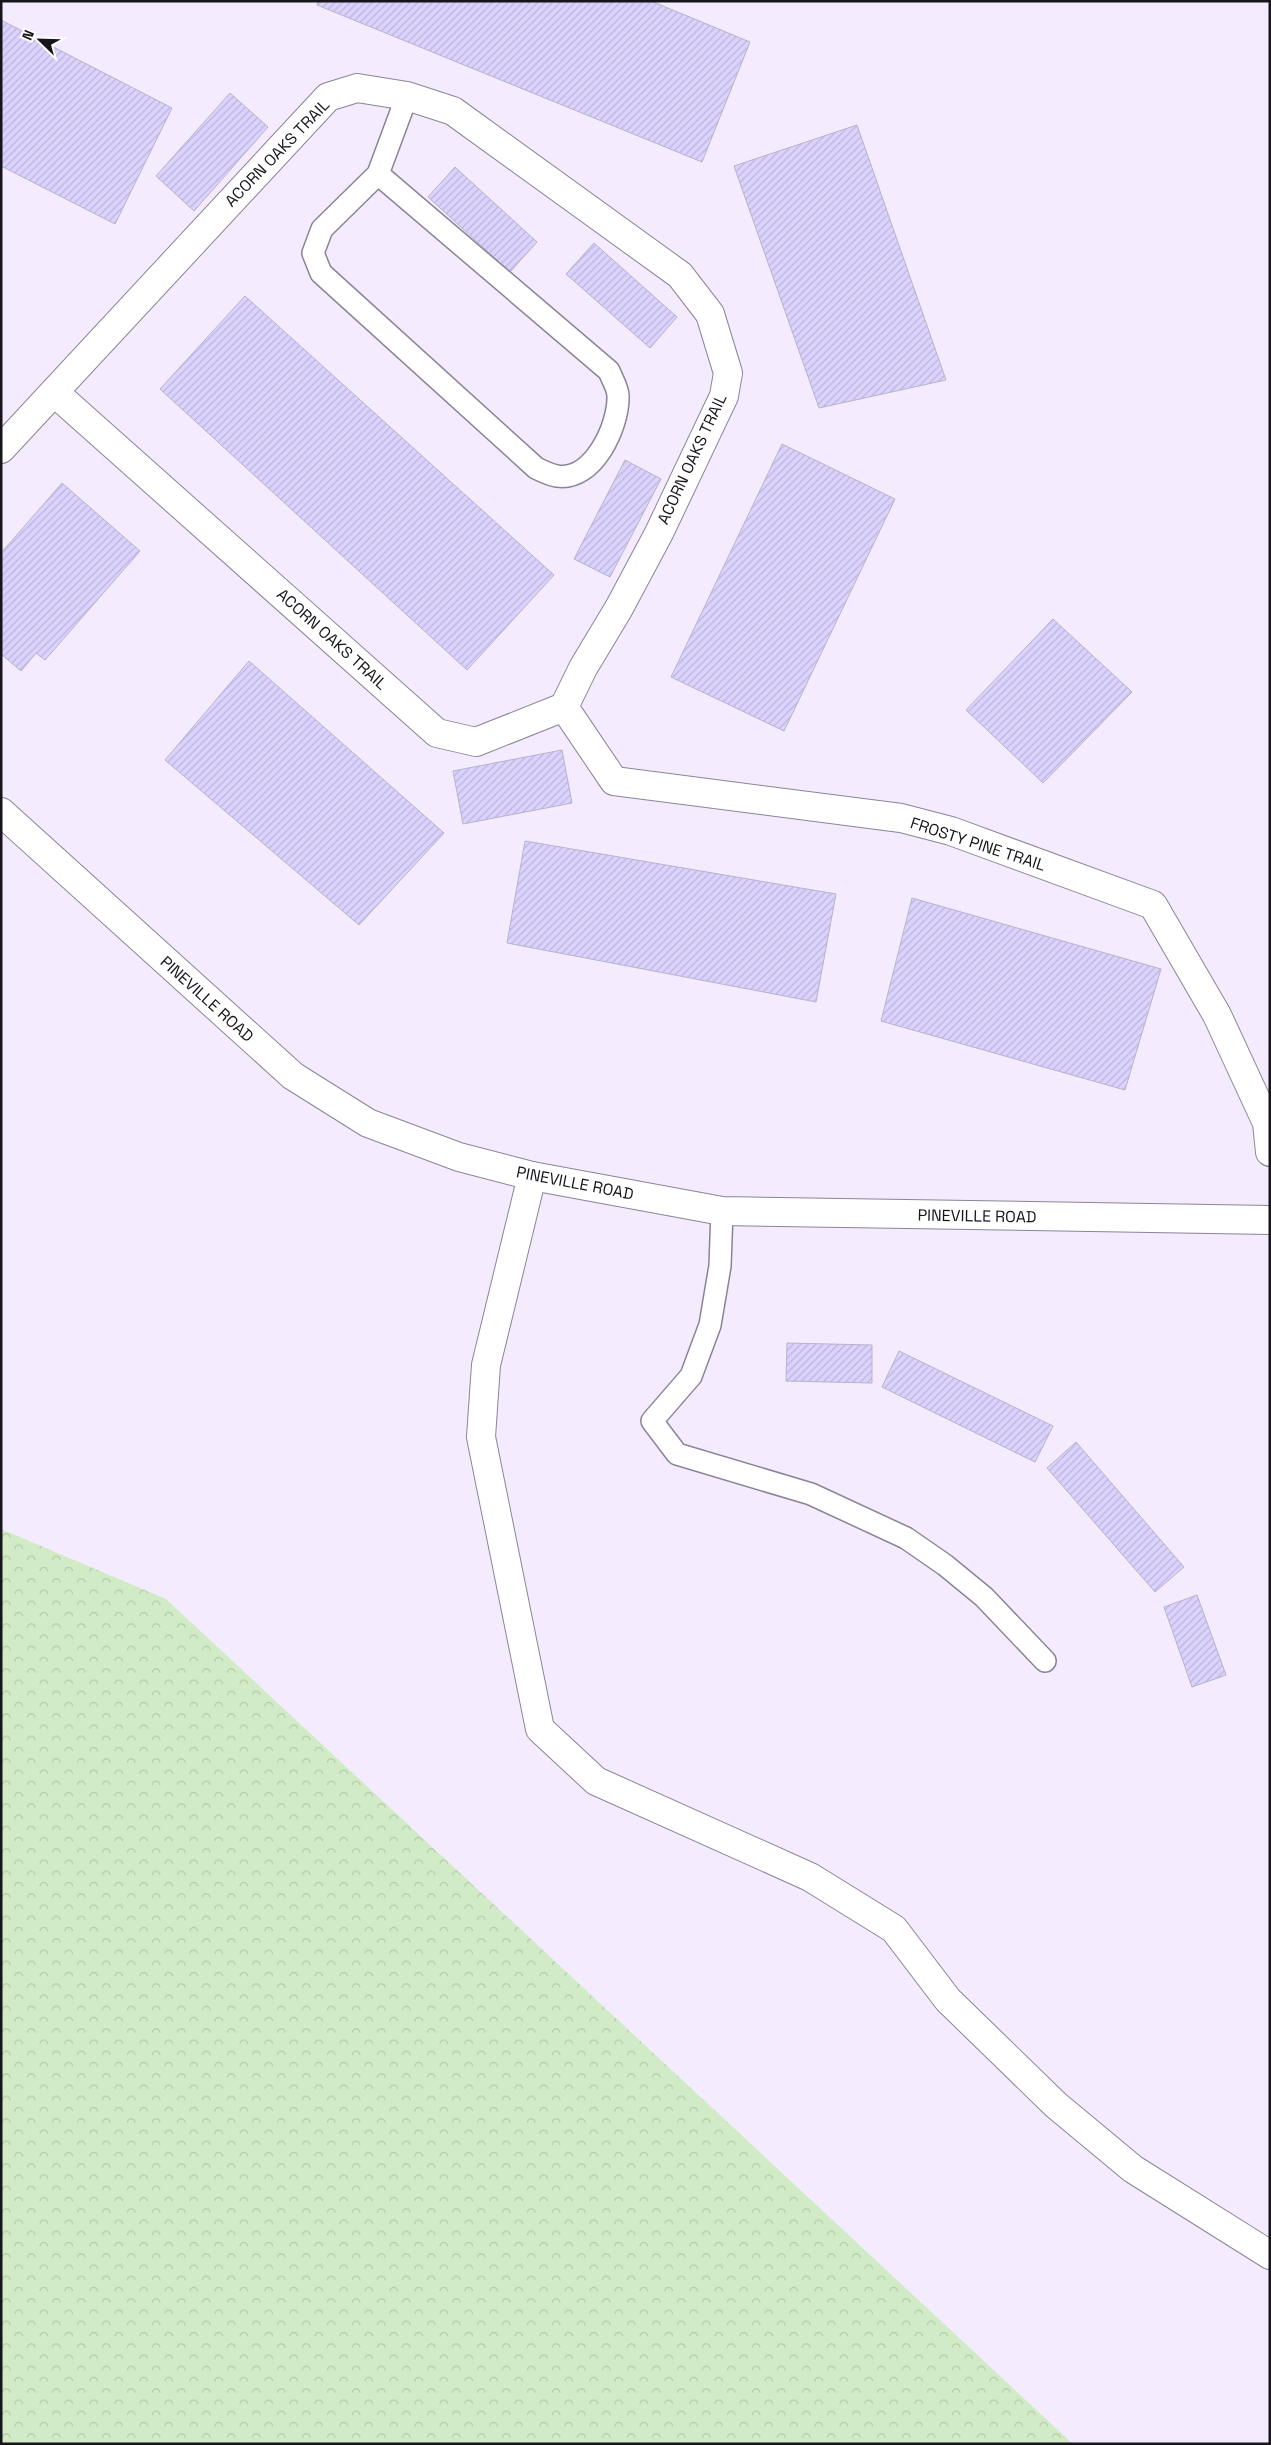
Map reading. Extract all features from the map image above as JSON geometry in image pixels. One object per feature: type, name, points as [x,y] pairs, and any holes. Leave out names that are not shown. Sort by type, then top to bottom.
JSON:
[{"type":"street","name":"ACORN OAKS TRAIL","points":[[1,449],[328,97],[357,88],[407,96],[453,111],[680,275],[710,314],[728,373],[724,396],[690,470],[619,608],[583,668],[564,707],[476,742],[437,733],[54,392]]},
{"type":"street","name":"FROSTY PINE TRAIL","points":[[564,707],[614,781],[901,818],[951,831],[1152,905],[1217,1015],[1267,1123],[1270,1152]]},
{"type":"street","name":"PINEVILLE ROAD","points":[[1,812],[293,1076],[368,1123],[459,1157],[532,1176],[722,1211],[1270,1220]]},
{"type":"street","points":[[532,1176],[486,1365],[481,1437],[540,1729],[596,1781],[810,1876],[894,1929],[948,2000],[1056,2105],[1133,2169],[1270,2255]]},
{"type":"lane","points":[[378,174],[608,371],[618,394],[615,424],[601,451],[582,471],[558,476],[536,468],[321,273],[313,253],[322,229],[378,174],[407,96]]},
{"type":"lane","points":[[722,1211],[720,1266],[710,1325],[691,1376],[652,1421],[677,1454],[811,1494],[906,1538],[945,1565],[984,1597],[1045,1661]]},
{"type":"green space","points":[[1,1529],[166,1599],[1073,2444],[1,2444]]},
{"type":"building","points":[[318,1],[651,1],[750,42],[702,162],[317,5]]},
{"type":"building","points":[[1,20],[172,108],[115,224],[1,166]]},
{"type":"building","points":[[230,93],[268,127],[194,211],[156,176]]},
{"type":"building","points":[[857,125],[946,380],[819,408],[734,166]]},
{"type":"building","points":[[455,167],[537,242],[510,272],[428,197]]},
{"type":"building","points":[[594,243],[677,317],[650,348],[566,274]]},
{"type":"building","points":[[245,296],[554,575],[467,670],[160,389]]},
{"type":"building","points":[[782,444],[895,499],[784,731],[671,677]]},
{"type":"building","points":[[625,460],[661,479],[610,577],[574,559]]},
{"type":"building","points":[[62,483],[140,551],[45,660],[36,653],[21,671],[1,654],[1,553]]},
{"type":"building","points":[[1053,619],[1132,692],[1043,783],[966,710]]},
{"type":"building","points":[[249,661],[444,833],[359,925],[165,760]]},
{"type":"building","points":[[562,750],[572,803],[463,824],[453,771]]},
{"type":"building","points":[[525,841],[836,894],[816,1002],[507,943]]},
{"type":"building","points":[[912,898],[1161,969],[1125,1090],[881,1021]]},
{"type":"building","points":[[787,1343],[872,1345],[872,1383],[786,1381]]},
{"type":"building","points":[[899,1351],[1053,1426],[1035,1462],[882,1387]]},
{"type":"building","points":[[1076,1442],[1184,1567],[1155,1592],[1047,1468]]},
{"type":"building","points":[[1197,1595],[1226,1675],[1192,1687],[1164,1607]]}]
